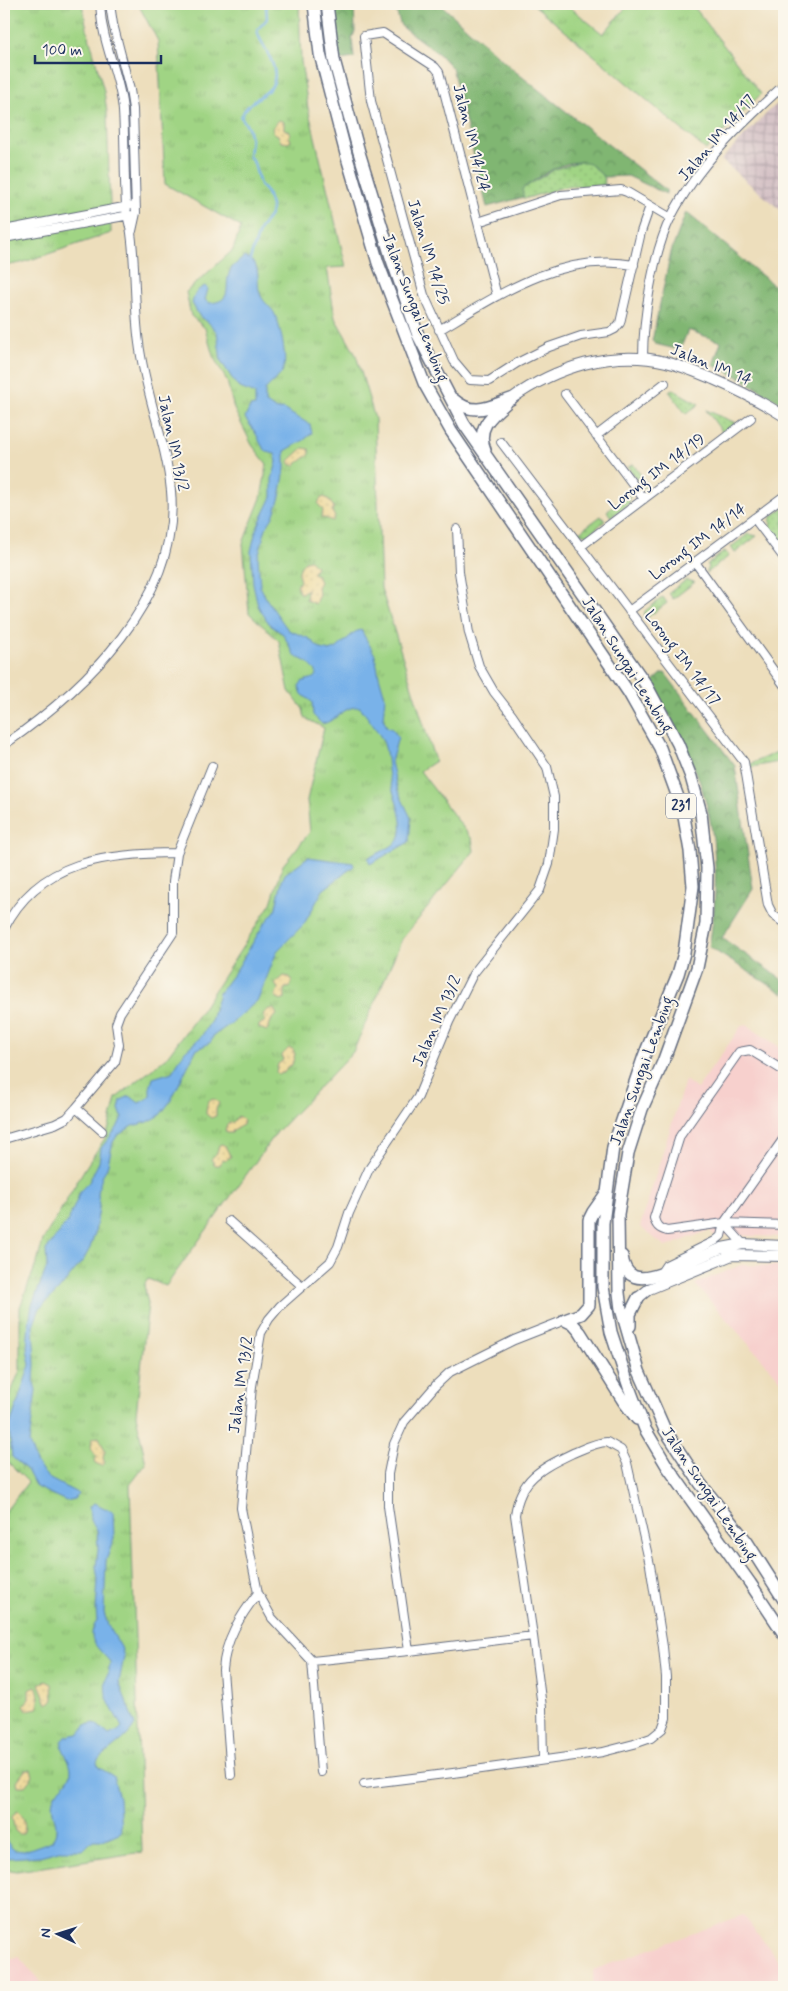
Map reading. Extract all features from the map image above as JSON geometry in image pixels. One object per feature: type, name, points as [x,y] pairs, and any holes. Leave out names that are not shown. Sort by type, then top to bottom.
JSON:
[{"type":"main road","name":"Jalan Sungai Lembing","points":[[314,4],[320,54],[351,172],[378,263],[424,383],[452,431],[629,693],[660,748],[682,811],[690,852],[693,886],[684,953],[678,974],[644,1056],[613,1147],[605,1195],[603,1287],[611,1332],[628,1388],[645,1429],[667,1466],[784,1634]]},
{"type":"main road","name":"Jalan Sungai Lembing","points":[[327,4],[334,60],[359,152],[391,257],[418,335],[464,424],[647,686],[678,744],[691,777],[701,813],[707,868],[706,924],[697,968],[663,1062],[642,1109],[628,1153],[618,1214],[619,1293],[621,1309],[639,1371],[664,1430],[700,1483],[747,1542],[784,1600]]},
{"type":"main road","points":[[446,392],[460,406],[472,410],[511,399]]},
{"type":"main road","points":[[487,456],[483,445],[484,425],[511,399]]},
{"type":"main road","points":[[565,1320],[581,1314],[589,1305],[589,1220],[605,1195]]},
{"type":"main road","points":[[618,1214],[625,1268],[634,1276],[641,1278],[660,1274]]},
{"type":"main road","points":[[630,1339],[630,1314],[638,1298]]},
{"type":"main road","points":[[565,1320],[573,1324],[580,1332],[624,1402],[645,1429]]},
{"type":"street","name":"Jalan IM 13/2","points":[[4,745],[66,697],[113,648],[126,631],[153,587],[162,567],[169,540],[172,515],[171,491],[139,344],[131,233],[126,206],[121,92],[103,29],[100,4]]},
{"type":"street","name":"Jalan IM 13/2","points":[[110,4],[113,24],[130,90],[136,205],[131,233]]},
{"type":"street","name":"Jalan IM 14/24","points":[[364,36],[383,33],[438,70],[497,296]]},
{"type":"street","name":"Jalan IM 14/25","points":[[364,36],[371,101],[424,295],[454,361],[470,380],[489,381],[517,363],[549,347],[581,336],[609,332],[615,329],[620,323],[634,265]]},
{"type":"street","name":"Jalan IM 14/17","points":[[643,358],[644,331],[653,279],[662,240],[671,218],[682,198],[705,167],[752,116],[784,85]]},
{"type":"street","points":[[478,222],[563,194],[624,190],[671,218]]},
{"type":"street","points":[[4,230],[136,205]]},
{"type":"street","points":[[440,330],[497,296],[537,277],[566,268],[616,262],[634,265],[641,232],[650,206]]},
{"type":"street","points":[[4,238],[136,213]]},
{"type":"street","name":"Jalan IM 14","points":[[511,399],[545,378],[582,364],[612,358],[643,358],[673,364],[708,377],[746,394],[784,416]]},
{"type":"street","points":[[596,436],[665,383]]},
{"type":"street","points":[[565,394],[644,499]]},
{"type":"street","name":"Lorong IM 14/19","points":[[580,547],[751,418]]},
{"type":"street","name":"Lorong IM 14/17","points":[[501,442],[744,762],[768,905],[776,918],[784,923]]},
{"type":"street","name":"Lorong IM 14/14","points":[[629,611],[784,496]]},
{"type":"street","points":[[754,518],[784,558]]},
{"type":"street","name":"Jalan IM 13/2","points":[[312,1661],[272,1618],[258,1593],[241,1508],[255,1360],[261,1333],[268,1319],[330,1262],[338,1247],[349,1213],[369,1169],[418,1097],[449,1022],[473,974],[540,890],[549,864],[555,811],[554,797],[547,767],[494,692],[479,666],[469,632],[459,572],[457,529]]},
{"type":"street","points":[[695,562],[784,686]]},
{"type":"street","points":[[4,1139],[55,1124],[67,1118],[115,1062],[118,1045],[116,1024],[120,1012],[170,938],[174,926],[173,881],[177,853],[212,766]]},
{"type":"street","points":[[4,929],[12,914],[30,892],[61,870],[94,859],[114,856],[177,853]]},
{"type":"street","points":[[784,1071],[750,1050],[739,1052],[680,1136],[654,1218],[660,1229],[667,1231],[724,1223],[784,1225]]},
{"type":"street","points":[[76,1108],[102,1131]]},
{"type":"street","points":[[660,1274],[666,1265],[715,1241],[721,1236],[724,1223],[784,1138]]},
{"type":"street","points":[[229,1221],[302,1286]]},
{"type":"street","points":[[724,1223],[743,1244]]},
{"type":"street","points":[[660,1274],[722,1248],[743,1244],[784,1246]]},
{"type":"street","points":[[638,1298],[649,1289],[732,1255],[784,1256]]},
{"type":"street","points":[[409,1651],[388,1506],[388,1474],[394,1444],[404,1422],[436,1384],[450,1372],[514,1340],[565,1320]]},
{"type":"street","points":[[364,1784],[603,1752],[634,1744],[657,1734],[664,1725],[666,1677],[650,1565],[627,1463],[621,1450],[610,1443],[603,1442],[582,1449],[544,1467],[533,1476],[517,1502],[516,1522],[542,1707],[543,1760]]},
{"type":"street","points":[[231,1775],[223,1670],[224,1658],[230,1638],[237,1624],[258,1593]]},
{"type":"street","points":[[321,1772],[312,1661],[533,1636]]},
{"type":"shaded area","points":[[784,99],[784,213],[721,160],[771,109]]},
{"type":"shaded area","points":[[742,1025],[747,1025],[784,1050],[784,1237],[713,1235],[710,1230],[666,1247],[640,1227],[685,1080],[697,1089]]},
{"type":"shaded area","points":[[741,1265],[784,1266],[784,1384],[695,1284]]},
{"type":"shaded area","points":[[743,1915],[784,1967],[784,1987],[593,1987],[593,1970]]},
{"type":"shaded area","points":[[18,1956],[45,1987],[4,1987],[4,1962]]},
{"type":"green space","points":[[4,4],[82,4],[104,91],[107,112],[111,233],[21,263],[4,266]]},
{"type":"green space","points":[[138,4],[299,4],[301,61],[308,108],[346,267],[327,268],[335,318],[356,355],[375,419],[381,588],[435,761],[420,771],[472,839],[474,851],[402,939],[353,1052],[277,1132],[166,1286],[148,1279],[144,1285],[148,1304],[136,1415],[146,1464],[130,1485],[142,1852],[17,1871],[4,1869],[4,1513],[28,1482],[5,1459],[4,1410],[20,1370],[20,1307],[43,1240],[107,1135],[116,1098],[166,1058],[201,1011],[271,903],[283,865],[310,832],[307,800],[324,728],[305,718],[303,709],[289,691],[279,641],[249,613],[243,543],[261,498],[267,464],[252,445],[234,409],[227,381],[213,356],[205,328],[191,316],[186,292],[233,250],[241,227],[165,184],[158,41]]},
{"type":"green space","points":[[333,4],[354,4],[355,31],[352,39],[354,58],[340,60],[334,26]]},
{"type":"green space","points":[[394,4],[440,4],[516,72],[666,190],[666,194],[628,176],[604,177],[589,164],[580,162],[562,165],[545,173],[523,188],[524,197],[487,207],[452,68],[439,54],[401,26]]},
{"type":"green space","points":[[533,4],[566,4],[603,34],[629,4],[692,4],[761,94],[706,150]]},
{"type":"green space","points":[[579,162],[590,164],[604,177],[605,185],[564,187],[524,199],[522,189],[555,169]]},
{"type":"green space","points":[[686,212],[784,294],[784,398],[781,403],[739,377],[713,365],[721,342],[688,330],[680,350],[655,344],[652,341],[671,252]]},
{"type":"green space","points":[[672,389],[699,404],[686,414],[669,391]]},
{"type":"green space","points":[[706,410],[736,423],[723,433]]},
{"type":"green space","points":[[633,464],[649,487],[642,487],[628,467]]},
{"type":"green space","points":[[630,494],[629,504],[611,517],[607,511]]},
{"type":"green space","points":[[784,507],[784,546],[770,528],[771,517]]},
{"type":"green space","points":[[601,516],[605,521],[588,535],[578,533]]},
{"type":"green space","points":[[748,534],[757,536],[735,553],[731,547]]},
{"type":"green space","points":[[725,551],[729,556],[707,573],[708,564]]},
{"type":"green space","points":[[686,580],[695,582],[673,599],[669,593]]},
{"type":"green space","points":[[663,597],[667,603],[644,620],[645,611]]},
{"type":"green space","points":[[665,673],[735,766],[753,889],[722,938],[784,981],[784,994],[709,947],[715,893],[715,857],[710,821],[702,788],[690,758],[653,686],[652,682]]},
{"type":"green space","points":[[777,752],[779,762],[751,767],[750,764]]},
{"type":"sand","points":[[279,120],[284,122],[284,129],[290,132],[291,141],[288,143],[281,142],[272,128]]},
{"type":"sand","points":[[303,448],[309,449],[309,455],[295,465],[291,465],[289,461]]},
{"type":"sand","points":[[324,497],[334,507],[332,511],[335,517],[333,521],[321,517],[323,510],[318,504],[320,499]]},
{"type":"sand","points":[[310,560],[316,566],[313,573],[317,575],[320,582],[317,587],[319,594],[315,604],[306,600],[307,589],[299,593],[297,586],[300,581],[300,568],[305,561]]},
{"type":"sand","points":[[284,976],[290,977],[292,981],[289,988],[285,988],[285,999],[281,1001],[275,996],[278,989],[275,984]]},
{"type":"sand","points":[[269,1009],[274,1009],[277,1015],[272,1019],[267,1031],[259,1028],[259,1025],[265,1021],[263,1014]]},
{"type":"sand","points":[[289,1048],[293,1049],[295,1054],[292,1065],[287,1067],[284,1073],[278,1074],[276,1072],[278,1064],[283,1060],[282,1055]]},
{"type":"sand","points":[[214,1099],[219,1103],[216,1109],[216,1116],[211,1118],[206,1114],[208,1101]]},
{"type":"sand","points":[[238,1116],[244,1120],[243,1125],[233,1130],[232,1133],[227,1133],[225,1130],[227,1124],[233,1122]]},
{"type":"sand","points":[[222,1144],[231,1157],[226,1160],[223,1159],[220,1165],[215,1165],[211,1159],[217,1153],[219,1145]]},
{"type":"sand","points":[[99,1437],[105,1451],[103,1458],[105,1463],[102,1466],[95,1463],[96,1456],[91,1449],[92,1438]]},
{"type":"sand","points":[[46,1681],[52,1684],[53,1700],[47,1704],[39,1684]]},
{"type":"sand","points":[[36,1686],[39,1697],[38,1708],[27,1710],[24,1705],[29,1699],[29,1689]]},
{"type":"sand","points":[[25,1770],[31,1770],[33,1776],[25,1786],[18,1786],[17,1781]]},
{"type":"sand","points":[[17,1811],[24,1821],[25,1828],[23,1834],[15,1831],[12,1817]]},
{"type":"water","points":[[244,257],[255,264],[258,274],[259,291],[275,315],[283,346],[285,362],[283,371],[265,390],[265,402],[276,410],[283,409],[307,423],[310,425],[312,433],[285,451],[285,469],[280,497],[273,517],[266,528],[258,557],[260,586],[267,600],[288,630],[308,638],[321,649],[330,651],[337,648],[355,632],[361,630],[375,655],[385,697],[383,718],[387,727],[392,729],[398,737],[391,762],[398,791],[411,818],[409,842],[370,864],[368,858],[395,844],[400,837],[401,830],[399,810],[389,778],[384,744],[360,707],[349,708],[332,720],[322,724],[313,715],[312,702],[302,694],[299,686],[316,676],[316,671],[307,662],[295,656],[283,634],[270,625],[258,606],[253,583],[251,551],[256,530],[272,497],[272,479],[277,462],[275,454],[264,449],[245,418],[250,407],[255,406],[255,394],[240,388],[235,383],[221,361],[217,332],[208,322],[200,317],[192,303],[196,293],[205,286],[208,289],[205,300],[210,303],[223,299],[227,292],[230,271]]},
{"type":"water","points":[[308,857],[353,863],[354,866],[323,890],[304,924],[277,951],[258,1000],[233,1022],[213,1036],[211,1042],[196,1050],[170,1102],[159,1116],[148,1122],[132,1126],[117,1136],[113,1142],[107,1168],[102,1176],[98,1193],[99,1208],[95,1233],[90,1248],[84,1259],[58,1291],[40,1308],[33,1326],[34,1383],[36,1390],[29,1443],[36,1462],[42,1471],[50,1479],[79,1494],[74,1499],[66,1501],[36,1487],[27,1470],[12,1457],[9,1428],[30,1365],[27,1348],[29,1323],[32,1305],[47,1267],[46,1250],[68,1221],[81,1190],[89,1182],[99,1162],[101,1148],[117,1128],[122,1117],[119,1109],[121,1100],[130,1096],[139,1103],[150,1097],[153,1078],[172,1072],[185,1051],[201,1037],[211,1021],[219,993],[237,969],[264,924],[275,911],[285,874]]},
{"type":"water","points":[[94,1503],[113,1512],[114,1538],[106,1561],[104,1613],[124,1657],[119,1682],[135,1725],[127,1735],[97,1762],[98,1767],[113,1776],[119,1798],[121,1832],[103,1840],[93,1840],[83,1850],[62,1850],[40,1856],[8,1858],[4,1855],[4,1839],[14,1850],[24,1851],[52,1841],[56,1830],[52,1807],[53,1799],[71,1774],[70,1764],[62,1747],[64,1738],[80,1734],[85,1725],[95,1723],[109,1735],[122,1727],[107,1696],[106,1682],[111,1663],[95,1644],[92,1633],[97,1621],[98,1580],[96,1567],[98,1550],[97,1531],[90,1518],[89,1507]]},
{"type":"waterway","points":[[250,259],[260,229],[272,209],[267,193],[260,185],[254,163],[249,156],[251,139],[248,127],[241,117],[245,109],[269,90],[275,78],[274,69],[257,30],[267,19],[266,4]]}]
